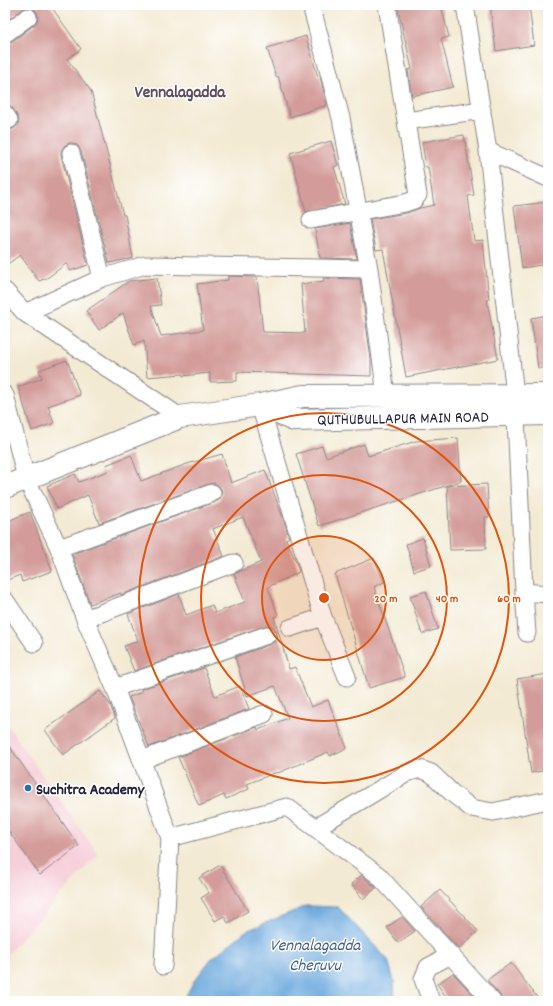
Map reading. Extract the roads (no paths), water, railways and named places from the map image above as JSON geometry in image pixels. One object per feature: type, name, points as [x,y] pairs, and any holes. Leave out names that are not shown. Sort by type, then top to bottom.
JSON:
[{"type":"main road","name":"QUTHUBULLAPUR MAIN ROAD","points":[[5,487],[180,417],[260,405],[304,396],[386,395],[515,405],[548,414]]},
{"type":"main road","name":"QUTHUBULLAPUR MAIN ROAD","points":[[260,405],[294,420],[515,405],[548,395]]},
{"type":"main road","points":[[5,474],[26,478]]},
{"type":"street","points":[[311,5],[341,118],[369,269],[386,395]]},
{"type":"street","points":[[311,220],[405,203],[414,200],[418,195],[387,5]]},
{"type":"street","points":[[465,5],[488,151],[515,405],[527,633]]},
{"type":"street","points":[[5,34],[28,17]]},
{"type":"street","points":[[406,121],[482,110]]},
{"type":"street","points":[[488,151],[548,178]]},
{"type":"street","points":[[71,153],[102,278]]},
{"type":"street","points":[[24,313],[102,278],[145,265],[369,269]]},
{"type":"street","points":[[5,292],[24,313],[180,417]]},
{"type":"street","points":[[5,394],[26,478],[59,548],[86,619],[115,688],[170,838],[164,966]]},
{"type":"street","points":[[260,405],[323,617],[347,677]]},
{"type":"street","points":[[59,548],[212,493]]},
{"type":"street","points":[[86,619],[234,563]]},
{"type":"street","points":[[524,592],[548,594]]},
{"type":"street","points":[[5,600],[34,643]]},
{"type":"street","points":[[290,628],[323,617]]},
{"type":"street","points":[[115,688],[266,635]]},
{"type":"street","points":[[142,760],[264,714]]},
{"type":"street","points":[[315,828],[407,773],[420,769],[431,773],[452,793],[471,808],[493,812],[548,800]]},
{"type":"street","points":[[170,838],[287,807],[378,875],[492,1001]]},
{"type":"street","points":[[431,1001],[423,979],[428,967],[451,954]]},
{"type":"water","name":"Vennalagadda Cheruvu","points":[[306,906],[338,907],[388,960],[394,981],[395,1001],[180,1001],[187,994],[194,981],[211,959],[246,931]]},
{"type":"place","name":"Suchitra Academy","points":[[28,788]]},
{"type":"district","name":"Vennalagadda","points":[[180,91]]}]
